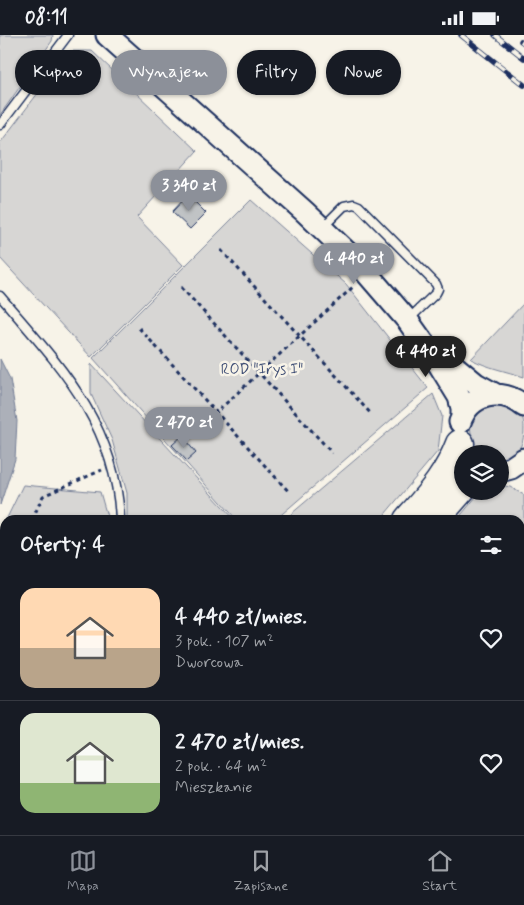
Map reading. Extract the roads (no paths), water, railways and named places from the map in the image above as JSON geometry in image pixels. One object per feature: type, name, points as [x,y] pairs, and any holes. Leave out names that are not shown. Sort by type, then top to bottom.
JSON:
[{"type":"highway","points":[[412,515],[454,462]]},
{"type":"highway","points":[[438,515],[454,497]]},
{"type":"main road","points":[[107,35],[322,228],[368,274],[412,327],[453,385],[461,402],[462,416]]},
{"type":"main road","points":[[412,327],[460,372],[496,395]]},
{"type":"main road","points":[[462,445],[459,425],[462,416],[475,401],[496,395],[506,396],[517,400],[524,406]]},
{"type":"lane","points":[[0,125],[68,35]]},
{"type":"lane","points":[[322,228],[344,206],[354,204],[359,206],[436,284],[438,289],[436,293],[412,327]]},
{"type":"lane","points":[[0,296],[65,373],[97,425],[111,466],[119,515]]},
{"type":"railway","points":[[461,35],[524,85]]},
{"type":"railway","points":[[495,35],[524,58]]},
{"type":"park label","name":"ROD \"Irys I\"","points":[[262,369]]}]
